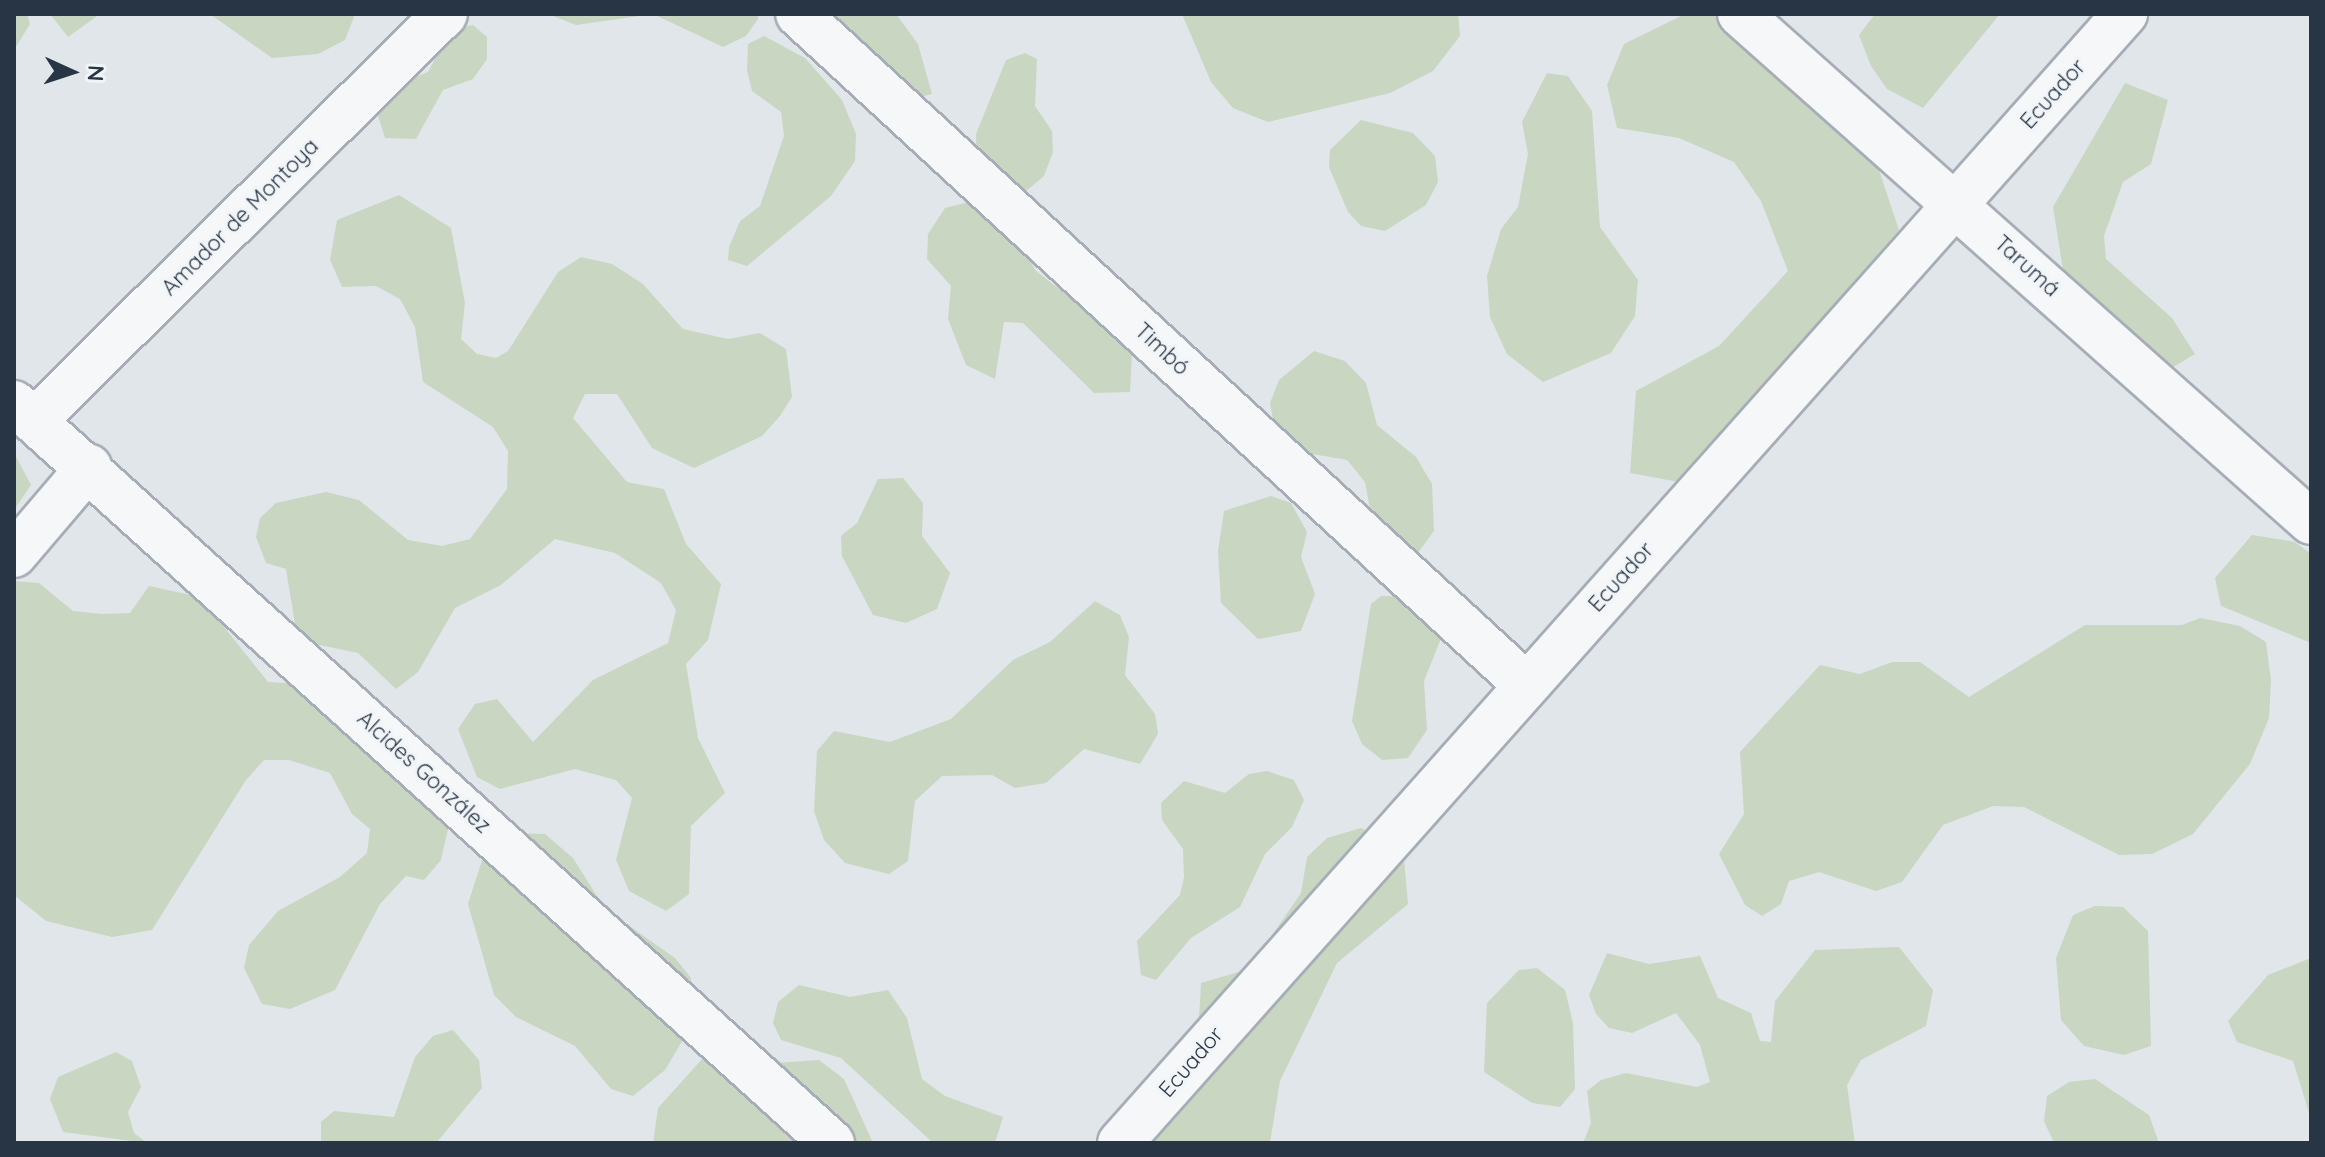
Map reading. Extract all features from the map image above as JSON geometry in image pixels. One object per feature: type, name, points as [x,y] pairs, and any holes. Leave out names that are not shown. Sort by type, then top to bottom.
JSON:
[{"type":"street","name":"Amador de Montoya","points":[[24,411],[445,14]]},
{"type":"street","name":"Timbó","points":[[798,14],[1525,684]]},
{"type":"street","name":"Tarumá","points":[[1740,14],[1956,202],[2311,522]]},
{"type":"street","name":"Ecuador","points":[[1120,1143],[1525,684],[2125,14]]},
{"type":"street","name":"Alcides González","points":[[24,411],[832,1143]]},
{"type":"street","points":[[14,555],[89,467]]},
{"type":"green space","points":[[14,14],[27,14],[30,24],[14,50]]},
{"type":"green space","points":[[50,14],[100,14],[68,37]]},
{"type":"green space","points":[[210,14],[355,14],[345,40],[318,54],[272,58]]},
{"type":"green space","points":[[548,14],[653,14],[576,25]]},
{"type":"green space","points":[[653,14],[758,14],[758,19],[746,36],[723,47]]},
{"type":"green space","points":[[830,14],[896,14],[918,44],[932,94],[892,104]]},
{"type":"green space","points":[[1182,14],[1458,14],[1460,36],[1433,71],[1390,93],[1268,122],[1233,108],[1211,82]]},
{"type":"green space","points":[[1723,14],[1877,134],[1878,167],[1899,230],[1820,323],[1754,444],[1700,486],[1630,473],[1636,391],[1719,346],[1788,271],[1761,201],[1734,162],[1679,138],[1617,128],[1607,85],[1624,44],[1683,15]]},
{"type":"green space","points":[[1875,14],[2000,14],[1923,108],[1887,89],[1871,66],[1859,35]]},
{"type":"green space","points":[[473,25],[487,37],[487,59],[473,79],[443,90],[416,139],[385,138],[378,116],[405,81],[428,72],[450,30]]},
{"type":"green space","points":[[764,36],[805,58],[842,100],[856,134],[855,161],[831,196],[747,266],[728,260],[729,247],[740,221],[760,206],[784,136],[781,112],[752,91],[747,70],[748,44]]},
{"type":"green space","points":[[1025,53],[1037,59],[1035,106],[1052,131],[1053,152],[1044,176],[1026,191],[990,186],[977,175],[976,134],[1006,60]]},
{"type":"green space","points":[[1547,73],[1568,76],[1592,111],[1600,227],[1638,280],[1635,316],[1611,353],[1543,382],[1507,354],[1490,317],[1487,276],[1501,229],[1518,207],[1528,154],[1522,122]]},
{"type":"green space","points":[[2125,83],[2168,100],[2151,164],[2123,182],[2104,236],[2106,259],[2172,318],[2195,354],[2170,369],[2063,270],[2053,207]]},
{"type":"green space","points":[[1361,120],[1413,133],[1435,156],[1438,182],[1426,205],[1385,231],[1361,226],[1348,212],[1329,167],[1330,150]]},
{"type":"green space","points":[[399,195],[451,228],[465,303],[461,339],[477,354],[496,358],[508,351],[558,272],[581,257],[612,264],[643,284],[683,329],[728,339],[760,333],[786,349],[792,397],[780,416],[762,436],[694,468],[652,448],[617,394],[585,394],[573,418],[627,482],[664,489],[686,544],[721,584],[708,640],[686,664],[698,738],[725,793],[691,826],[689,894],[666,911],[629,891],[616,860],[632,798],[616,780],[575,769],[500,789],[477,777],[458,729],[475,704],[497,699],[533,742],[593,680],[668,643],[676,610],[661,583],[615,553],[555,539],[501,585],[455,608],[418,672],[396,689],[358,653],[310,643],[296,630],[286,569],[266,563],[256,537],[260,518],[276,503],[326,492],[359,500],[408,540],[442,546],[470,539],[507,489],[508,451],[493,427],[423,382],[415,327],[400,299],[376,286],[342,287],[330,260],[337,220]]},
{"type":"green space","points":[[969,202],[1000,209],[1036,271],[1124,339],[1132,354],[1130,392],[1094,393],[1023,323],[1004,322],[995,379],[966,365],[948,319],[951,286],[927,259],[928,234],[945,208]]},
{"type":"green space","points":[[1314,351],[1345,361],[1366,383],[1377,425],[1416,457],[1432,484],[1434,531],[1417,554],[1397,551],[1374,530],[1365,482],[1347,460],[1307,453],[1276,435],[1270,403],[1279,380]]},
{"type":"green space","points":[[14,453],[31,485],[14,510]]},
{"type":"green space","points":[[903,478],[923,503],[922,536],[950,573],[937,609],[906,623],[873,615],[842,556],[841,536],[857,523],[878,479]]},
{"type":"green space","points":[[1271,496],[1291,503],[1307,532],[1301,557],[1315,594],[1301,631],[1258,639],[1221,603],[1218,551],[1224,511]]},
{"type":"green space","points":[[2252,535],[2295,542],[2311,554],[2311,643],[2221,606],[2215,578]]},
{"type":"green space","points":[[14,581],[39,583],[73,611],[102,614],[130,613],[149,586],[200,597],[268,682],[300,684],[450,820],[441,860],[424,880],[406,876],[380,904],[335,990],[290,1009],[262,1004],[244,968],[249,945],[278,911],[340,877],[367,853],[370,829],[352,814],[330,773],[289,760],[264,760],[246,780],[152,930],[112,937],[46,921],[14,895]]},
{"type":"green space","points":[[1381,596],[1413,597],[1442,636],[1424,681],[1427,730],[1408,758],[1382,760],[1362,744],[1352,721],[1371,604]]},
{"type":"green space","points":[[1095,601],[1120,615],[1129,637],[1125,675],[1155,714],[1158,734],[1140,764],[1084,749],[1046,783],[1015,788],[992,775],[942,776],[915,801],[908,861],[889,874],[845,863],[824,840],[814,811],[817,751],[834,731],[890,742],[951,719],[1013,660],[1050,642]]},
{"type":"green space","points":[[2200,618],[2240,626],[2266,642],[2271,680],[2269,718],[2250,764],[2193,834],[2152,854],[2119,855],[2024,807],[1993,806],[1943,825],[1902,882],[1876,891],[1819,872],[1789,881],[1781,904],[1762,916],[1745,905],[1719,854],[1744,814],[1740,752],[1820,665],[1860,674],[1892,662],[1920,662],[1969,697],[2085,625],[2182,625]]},
{"type":"green space","points":[[1267,771],[1294,780],[1304,800],[1292,827],[1265,854],[1240,907],[1191,938],[1156,980],[1141,975],[1137,941],[1180,895],[1184,877],[1183,849],[1162,820],[1161,803],[1184,781],[1225,793],[1249,774]]},
{"type":"green space","points":[[1361,828],[1403,848],[1408,904],[1337,963],[1280,1081],[1270,1143],[1121,1143],[1196,1072],[1201,983],[1249,969],[1301,893],[1307,857],[1327,838]]},
{"type":"green space","points":[[513,833],[545,834],[573,858],[605,909],[675,958],[691,978],[687,1033],[665,1070],[633,1096],[611,1089],[575,1046],[516,1017],[494,995],[468,904],[487,845]]},
{"type":"green space","points":[[2095,906],[2123,907],[2148,931],[2151,1046],[2124,1055],[2084,1046],[2061,1020],[2056,958],[2073,915]]},
{"type":"green space","points":[[1899,947],[1933,990],[1926,1026],[1861,1060],[1847,1085],[1855,1143],[1583,1143],[1591,1123],[1587,1091],[1601,1080],[1626,1073],[1697,1087],[1710,1082],[1700,1045],[1676,1013],[1632,1033],[1609,1028],[1596,1014],[1589,995],[1607,953],[1649,964],[1700,956],[1718,998],[1751,1013],[1760,1041],[1771,1042],[1775,1001],[1815,950]]},
{"type":"green space","points":[[2311,958],[2311,1119],[2293,1061],[2237,1042],[2228,1021],[2268,975]]},
{"type":"green space","points":[[1537,968],[1565,990],[1573,1023],[1575,1089],[1560,1107],[1532,1103],[1484,1072],[1487,1003],[1519,970]]},
{"type":"green space","points":[[799,985],[850,997],[888,990],[907,1018],[922,1079],[945,1096],[1003,1117],[995,1143],[933,1143],[841,1058],[781,1040],[773,1023],[778,1002]]},
{"type":"green space","points":[[453,1030],[479,1060],[482,1088],[438,1141],[321,1143],[321,1122],[334,1111],[394,1117],[415,1057],[433,1036]]},
{"type":"green space","points":[[711,1049],[775,1063],[819,1060],[844,1079],[873,1143],[653,1143],[658,1108]]},
{"type":"green space","points":[[116,1052],[132,1061],[141,1087],[128,1112],[134,1133],[147,1143],[63,1132],[50,1099],[58,1077]]},
{"type":"green space","points":[[2095,1079],[2149,1115],[2159,1143],[2054,1143],[2044,1121],[2047,1096],[2069,1082]]}]
